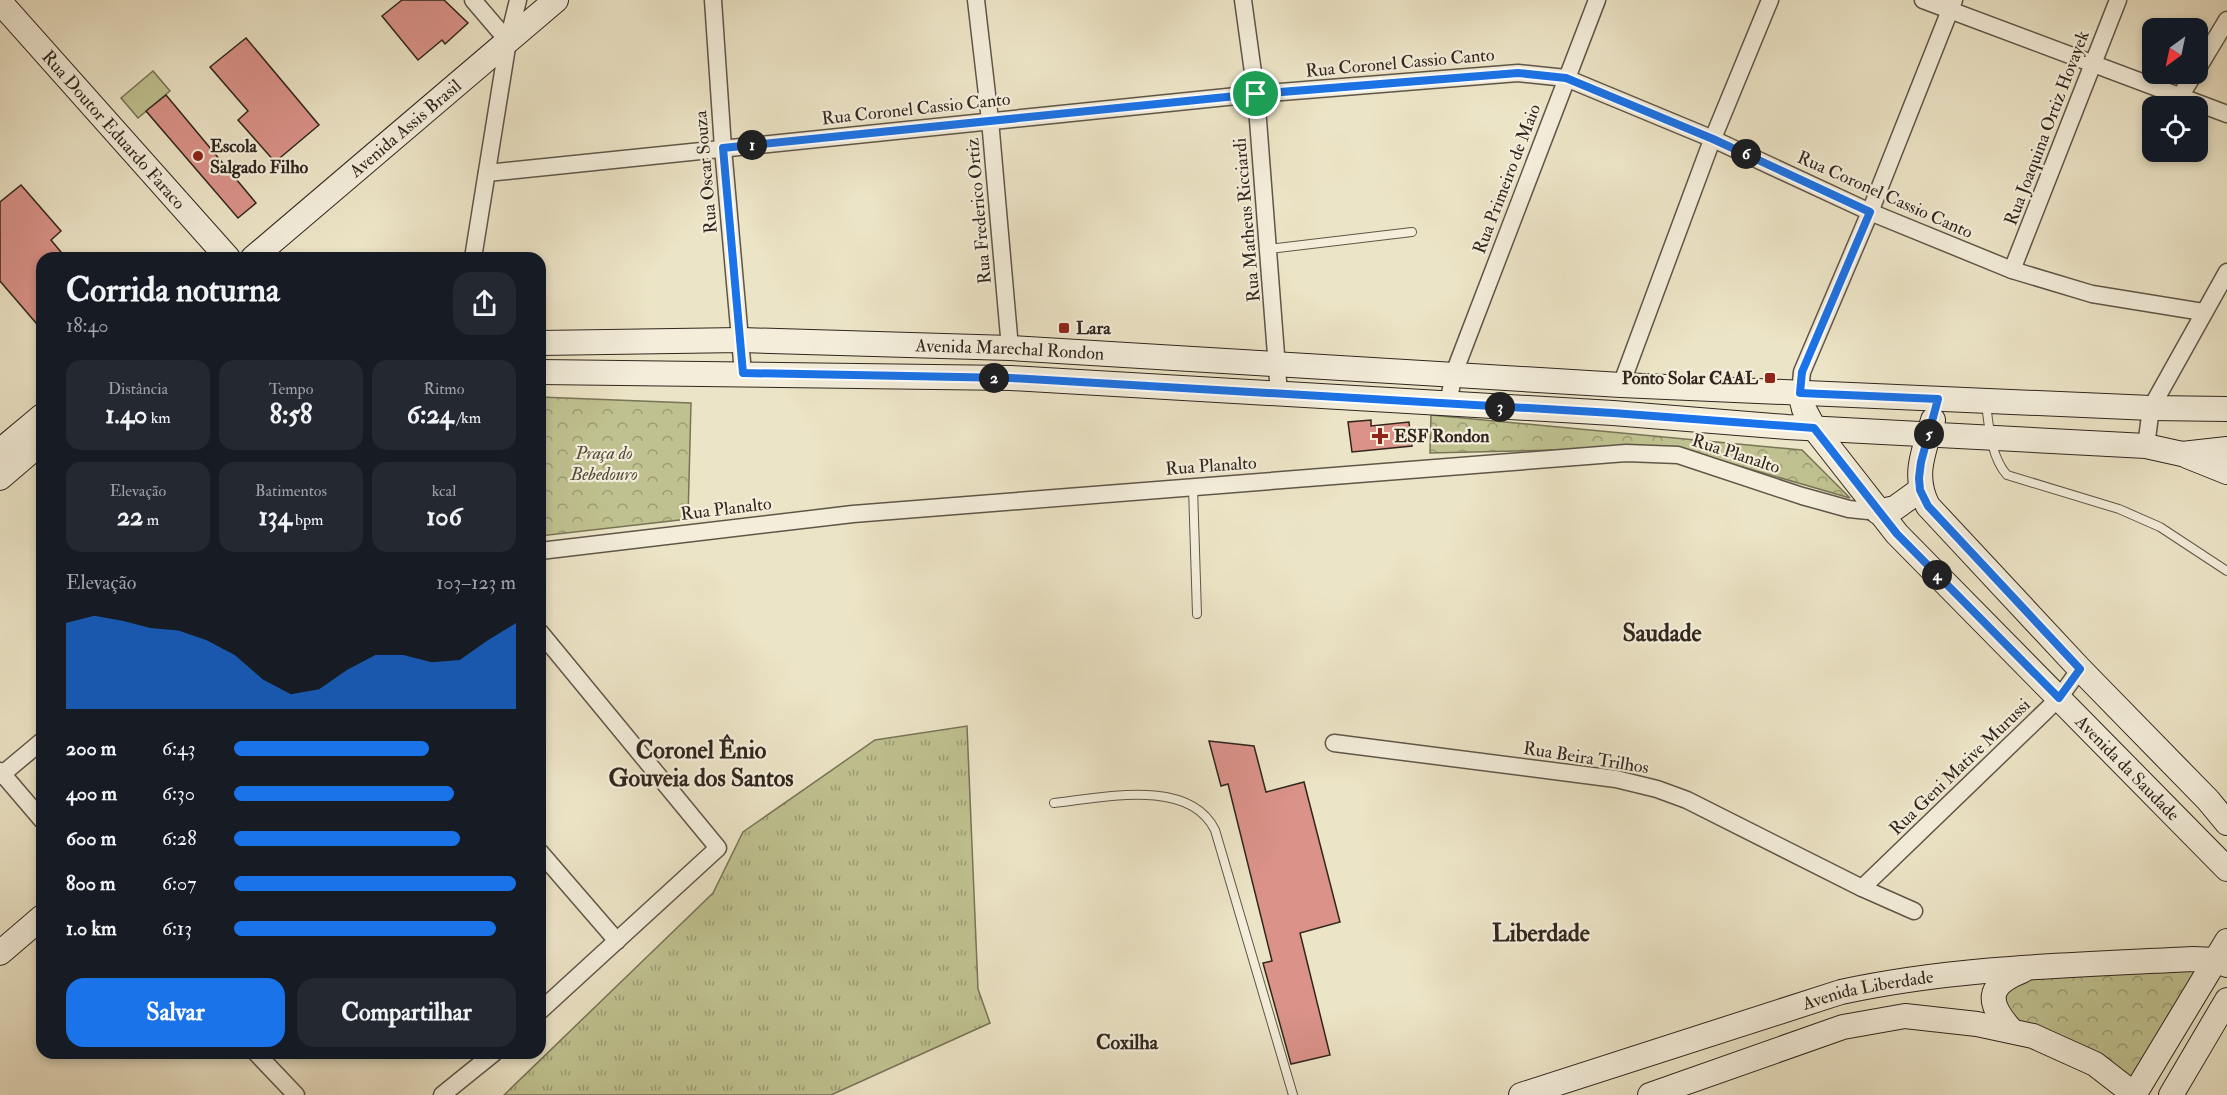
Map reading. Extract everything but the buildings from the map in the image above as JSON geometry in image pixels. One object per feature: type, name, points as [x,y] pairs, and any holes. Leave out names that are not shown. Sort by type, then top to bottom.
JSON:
[{"type":"main road","name":"Avenida Assis Brasil","points":[[260,252],[556,0]]},
{"type":"main road","name":"Rua Doutor Eduardo Faraco","points":[[0,2],[223,252]]},
{"type":"main road","name":"Avenida Marechal Rondon","points":[[546,343],[741,340],[1010,348],[1278,365],[1454,373],[1622,385],[2151,408],[2227,409]]},
{"type":"main road","name":"Avenida Marechal Rondon","points":[[546,372],[1011,378],[1814,428],[2146,446],[2182,454],[2227,449]]},
{"type":"main road","points":[[1800,393],[1804,409],[1814,428],[1878,512],[1895,508],[1920,490],[1921,462],[1938,399]]},
{"type":"main road","points":[[0,451],[36,421]]},
{"type":"main road","points":[[0,478],[36,447]]},
{"type":"main road","points":[[2182,454],[2227,472]]},
{"type":"main road","name":"Avenida da Saudade","points":[[1920,490],[1928,506],[2080,669],[2208,800],[2227,823]]},
{"type":"main road","name":"Avenida da Saudade","points":[[1878,512],[2227,869]]},
{"type":"main road","points":[[0,953],[36,922]]},
{"type":"main road","points":[[2134,1095],[2223,956]]},
{"type":"main road","name":"Avenida Liberdade","points":[[1521,1095],[1841,992],[1886,982],[2033,967],[2223,956]]},
{"type":"main road","points":[[2012,1031],[1998,1016],[1993,996],[1997,985],[2033,967]]},
{"type":"main road","points":[[2171,1095],[2227,1000]]},
{"type":"main road","name":"Avenida Liberdade","points":[[1650,1095],[1843,1027],[1905,1016],[1977,1024],[2033,1036],[2095,1064],[2134,1095]]},
{"type":"street","points":[[473,0],[508,41]]},
{"type":"street","points":[[474,252],[508,41],[518,0]]},
{"type":"street","name":"Rua Oscar Souza","points":[[713,0],[723,148],[741,340]]},
{"type":"street","name":"Rua Frederico Ortiz","points":[[976,0],[990,120],[1010,348]]},
{"type":"street","name":"Rua Matheus Ricciardi","points":[[1243,0],[1256,94],[1278,365]]},
{"type":"street","name":"Rua Primeiro de Maio","points":[[1454,373],[1597,0]]},
{"type":"street","points":[[1622,385],[1713,139],[1770,0]]},
{"type":"street","points":[[1923,0],[1952,5],[2093,63],[2227,114]]},
{"type":"street","name":"Rua Joaquina Ortiz Hovayek","points":[[2012,270],[2118,0]]},
{"type":"street","points":[[1800,393],[1802,372],[1870,212],[1952,5]]},
{"type":"street","points":[[2208,51],[2227,20]]},
{"type":"street","name":"Rua Coronel Cassio Canto","points":[[487,173],[1256,94],[1518,73],[1566,78],[1713,139],[1870,212],[2012,270],[2092,294],[2204,312]]},
{"type":"street","points":[[2181,95],[2188,84]]},
{"type":"street","points":[[2146,446],[2151,408],[2227,272]]},
{"type":"street","points":[[741,340],[743,373]]},
{"type":"street","points":[[1278,365],[1279,394]]},
{"type":"street","points":[[1448,404],[1454,373]]},
{"type":"street","name":"Rua Planalto","points":[[546,551],[853,514],[1626,453],[1678,455],[1802,496],[1849,509],[1878,512]]},
{"type":"street","points":[[546,639],[718,848],[546,1006]]},
{"type":"street","name":"Rua Geni Mative Murussi","points":[[1862,888],[2059,698],[2080,669]]},
{"type":"street","name":"Rua Beira Trilhos","points":[[1335,743],[1616,779],[1657,789],[1688,800],[1862,888],[1914,911]]},
{"type":"street","points":[[36,746],[1,774],[36,813]]},
{"type":"street","points":[[546,859],[617,941]]},
{"type":"street","points":[[262,1059],[296,1095]]},
{"type":"street","points":[[442,1095],[483,1059]]},
{"type":"lane","points":[[1269,249],[1412,232]]},
{"type":"lane","points":[[1986,401],[1990,436],[2001,469],[2007,475],[2119,509],[2160,527],[2227,571]]},
{"type":"lane","points":[[1193,487],[1197,614]]},
{"type":"lane","points":[[1054,803],[1149,793],[1192,806],[1209,817],[1215,830],[1293,1095]]},
{"type":"green space","points":[[153,71],[170,91],[138,118],[121,98]]},
{"type":"green space","name":"Praça do Bebedouro","points":[[546,397],[691,403],[688,519],[546,535]]},
{"type":"green space","points":[[1431,415],[1802,450],[1850,498],[1674,447],[1430,453]]},
{"type":"green space","points":[[967,726],[978,989],[990,1023],[831,1095],[504,1095],[541,1059],[546,1059],[546,1054],[713,893],[743,832],[875,740]]},
{"type":"green space","points":[[2202,967],[2132,1083],[2014,1027],[1998,995],[2029,975]]},
{"type":"place","name":"Escola Salgado Filho","points":[[198,156]]},
{"type":"place","name":"Lara","points":[[1064,328]]},
{"type":"place","name":"Ponto Solar CAAL","points":[[1770,378]]},
{"type":"place","name":"ESF Rondon","points":[[1380,436]]},
{"type":"district","name":"Saudade","points":[[1662,633]]},
{"type":"district","name":"Coronel Ênio Gouveia dos Santos","points":[[701,764]]},
{"type":"district","name":"Liberdade","points":[[1541,933]]},
{"type":"district","name":"Coxilha","points":[[1127,1042]]},
{"type":"route","points":[[1518,73],[1566,78],[1713,139],[1870,212],[1802,372],[1800,393],[1938,399],[1921,462],[1920,490],[1928,506],[2080,669],[2059,698],[1897,534],[1814,428],[1613,413],[1011,378],[743,373],[723,148],[1256,94],[1518,73]]}]
